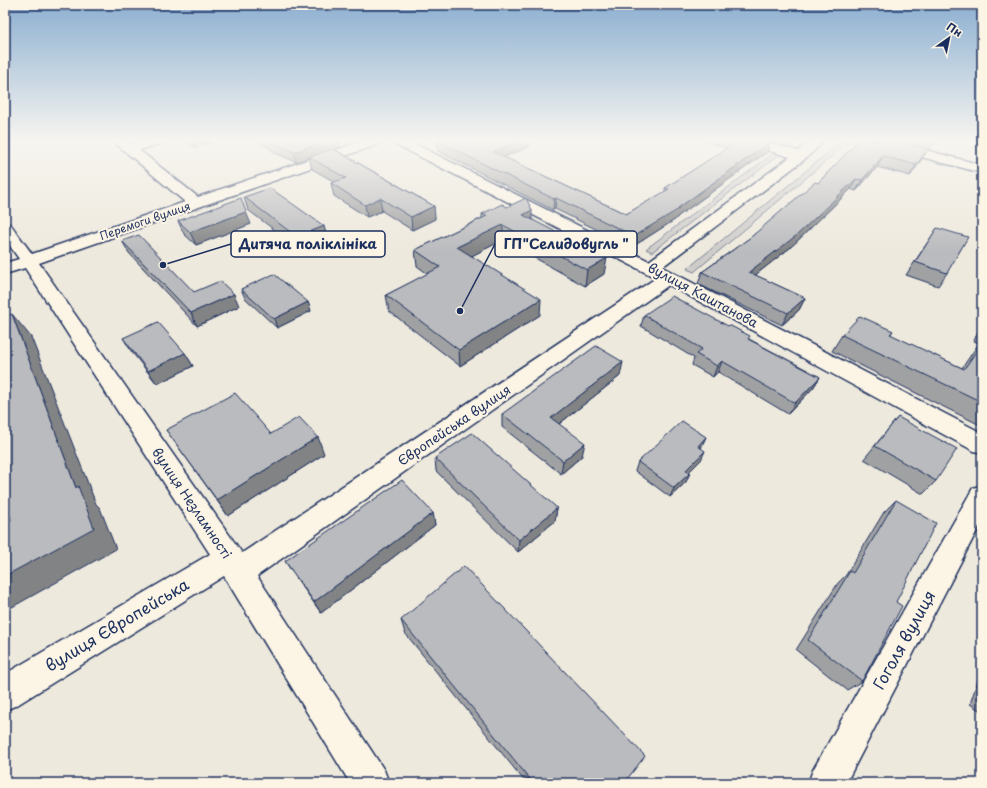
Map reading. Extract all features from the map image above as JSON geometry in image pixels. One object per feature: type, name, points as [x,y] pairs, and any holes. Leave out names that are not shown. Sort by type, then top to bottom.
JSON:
[{"type":"street","points":[[165,178],[196,203]]},
{"type":"street","name":"Перемоги вулиця","points":[[5,269],[269,178]]},
{"type":"street","name":"вулиця Каштанова","points":[[472,178],[660,273],[982,444]]},
{"type":"street","name":"Європейська вулиця","points":[[234,565],[660,273],[774,178]]},
{"type":"street","name":"вулиця Незламності","points":[[5,228],[29,261],[234,565],[371,783]]},
{"type":"street","name":"Гоголя вулиця","points":[[826,783],[982,496]]},
{"type":"street","name":"вулиця Європейська","points":[[5,693],[234,565]]},
{"type":"shaded area","points":[[741,178],[749,178],[652,252],[646,249]]},
{"type":"shaded area","points":[[797,178],[806,178],[694,272],[687,269]]},
{"type":"building","points":[[346,178],[384,178],[434,206],[411,217],[380,198],[365,205],[331,183]]},
{"type":"building","points":[[511,178],[548,178],[626,214],[669,189],[665,188],[681,178],[720,178],[678,208],[679,209],[634,236],[556,198],[554,199]]},
{"type":"building","points":[[823,178],[864,178],[862,180],[856,179],[797,235],[749,272],[805,298],[788,313],[702,272],[751,237],[815,182],[818,183]]},
{"type":"building","points":[[270,188],[324,226],[297,237],[244,197]]},
{"type":"building","points":[[241,198],[246,212],[190,232],[178,221]]},
{"type":"building","points":[[526,198],[532,210],[523,215],[607,258],[587,270],[503,225],[457,247],[541,299],[459,350],[386,295],[440,267],[415,250],[487,216],[482,214],[502,204],[507,207]]},
{"type":"building","points":[[937,228],[968,237],[947,273],[915,262]]},
{"type":"building","points":[[139,235],[194,292],[220,281],[234,294],[191,313],[122,241]]},
{"type":"building","points":[[274,274],[308,302],[274,319],[241,289]]},
{"type":"building","points":[[672,296],[750,336],[748,339],[820,377],[795,403],[722,361],[717,366],[696,354],[702,349],[644,315]]},
{"type":"building","points":[[12,314],[76,488],[78,486],[94,528],[5,576],[5,523],[11,520],[5,497],[5,316]]},
{"type":"building","points":[[860,316],[893,331],[890,334],[964,369],[982,343],[982,402],[842,335]]},
{"type":"building","points":[[158,322],[185,353],[148,371],[123,338]]},
{"type":"building","points":[[596,346],[623,362],[551,418],[585,443],[563,461],[502,414]]},
{"type":"building","points":[[235,393],[271,434],[299,417],[318,437],[217,500],[166,430]]},
{"type":"building","points":[[898,417],[957,449],[936,481],[875,446]]},
{"type":"building","points":[[682,421],[706,437],[698,446],[705,451],[686,470],[690,473],[674,488],[638,462]]},
{"type":"building","points":[[472,433],[557,508],[519,540],[435,458]]},
{"type":"building","points":[[402,480],[433,513],[314,602],[285,561]]},
{"type":"building","points":[[896,500],[936,523],[896,602],[902,606],[862,681],[808,640],[850,571],[853,573]]},
{"type":"building","points":[[464,566],[645,756],[624,783],[533,783],[401,620]]},
{"type":"place","name":"Дитяча поліклініка","points":[[163,265]]},
{"type":"place","name":"ГП\"Селидовугль \"","points":[[460,311]]}]
